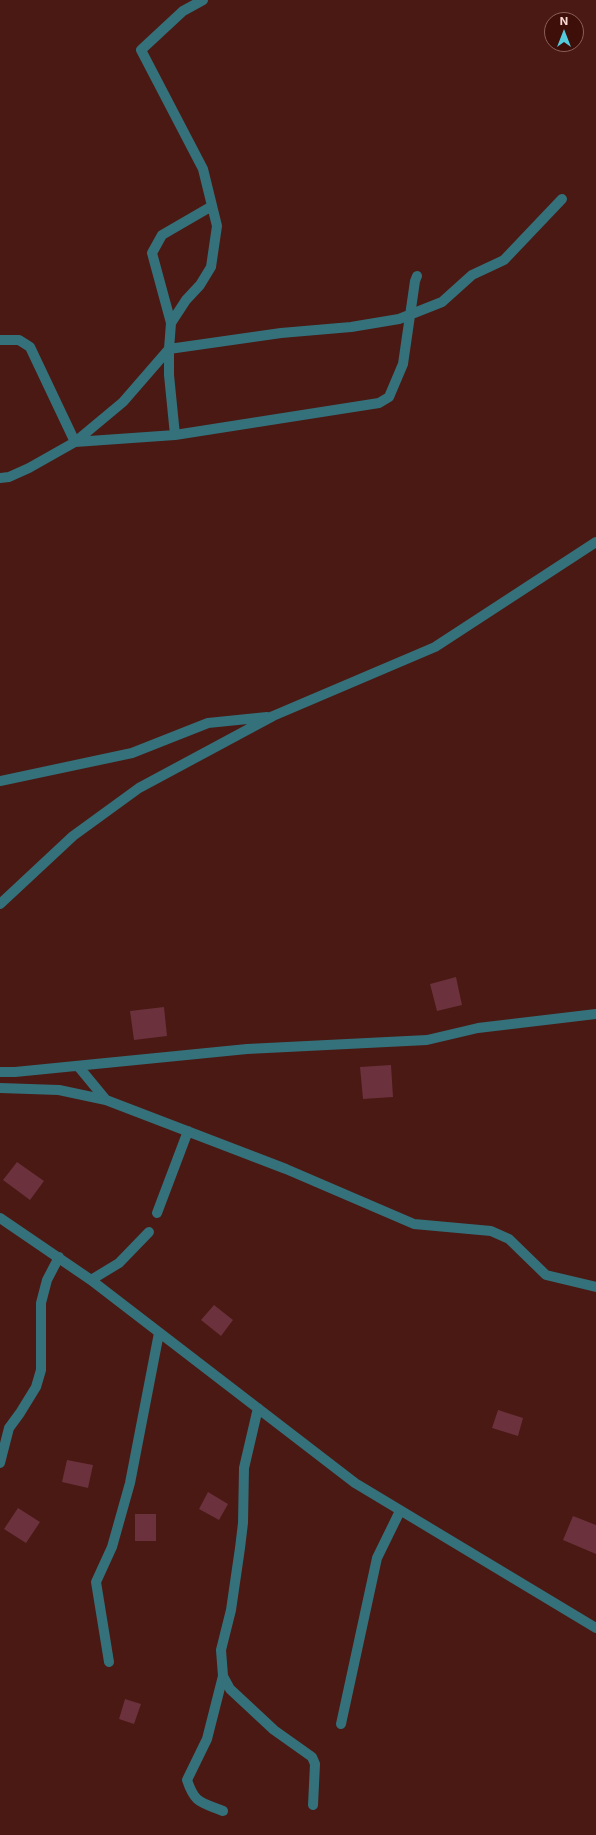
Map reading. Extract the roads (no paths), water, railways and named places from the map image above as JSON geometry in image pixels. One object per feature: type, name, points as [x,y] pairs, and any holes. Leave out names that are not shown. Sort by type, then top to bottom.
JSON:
[{"type":"street","points":[[170,323],[186,300],[200,285],[211,267],[217,226],[203,168],[140,50],[183,11],[204,0]]},
{"type":"street","points":[[0,478],[9,477],[29,468],[75,442],[123,402],[169,349],[282,333],[350,328],[399,319],[442,302],[472,275],[504,260],[562,199]]},
{"type":"street","points":[[175,436],[170,374],[170,323],[152,253],[162,235],[212,206]]},
{"type":"street","points":[[75,442],[175,436],[379,403],[389,396],[403,364],[417,276]]},
{"type":"street","points":[[0,340],[19,340],[30,347],[75,442]]},
{"type":"street","points":[[0,904],[73,836],[139,788],[273,716],[435,647],[596,542]]},
{"type":"street","points":[[0,781],[132,753],[208,723],[273,716]]},
{"type":"street","points":[[0,1072],[78,1066],[247,1049],[427,1040],[478,1028],[596,1014]]},
{"type":"street","points":[[78,1066],[106,1100]]},
{"type":"street","points":[[0,1088],[59,1090],[106,1100],[286,1169],[414,1224],[491,1231],[508,1239],[546,1275],[596,1287]]},
{"type":"street","points":[[157,1213],[188,1131]]},
{"type":"street","points":[[0,1218],[91,1280],[355,1483],[596,1628]]},
{"type":"street","points":[[91,1280],[119,1263],[149,1232]]},
{"type":"street","points":[[0,1463],[9,1428],[36,1387],[41,1370],[41,1303],[47,1280],[59,1257]]},
{"type":"street","points":[[109,1662],[96,1582],[112,1547],[130,1483],[159,1333]]},
{"type":"street","points":[[223,1811],[199,1802],[192,1794],[187,1780],[207,1739],[223,1676],[221,1650],[231,1610],[240,1548],[243,1523],[244,1468],[258,1408]]},
{"type":"street","points":[[341,1724],[377,1558],[400,1511]]},
{"type":"street","points":[[223,1676],[230,1689],[269,1725],[312,1757],[315,1764],[313,1805]]}]
